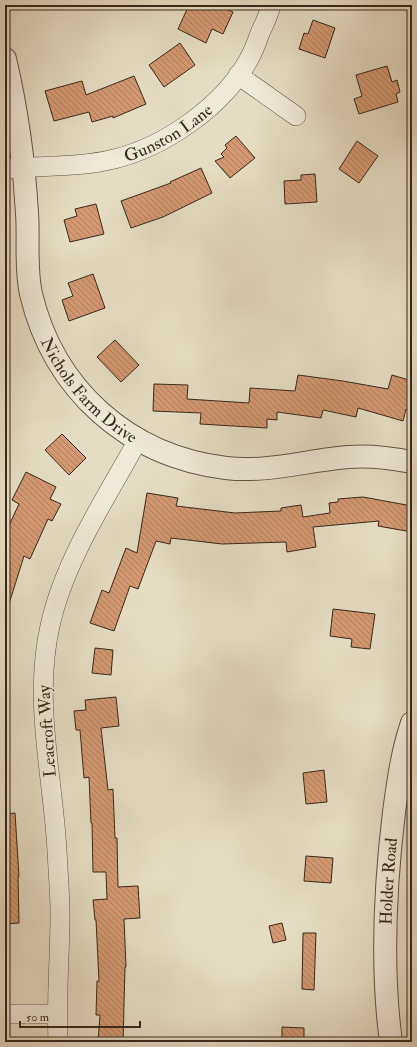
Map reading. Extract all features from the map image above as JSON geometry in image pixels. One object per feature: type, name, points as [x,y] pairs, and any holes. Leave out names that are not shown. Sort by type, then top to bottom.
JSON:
[{"type":"street","name":"Gunston Lane","points":[[14,168],[64,166],[114,159],[142,149],[173,134],[198,117],[221,96],[238,75],[247,61],[259,36],[271,5]]},
{"type":"street","name":"Nichols Farm Drive","points":[[5,59],[13,93],[14,168],[27,216],[27,264],[31,292],[39,321],[47,341],[65,373],[84,397],[105,417],[138,440],[165,453],[196,463],[228,468],[257,468],[349,457],[381,457],[412,462]]},
{"type":"street","points":[[238,75],[296,116]]},
{"type":"street","name":"Leacroft Way","points":[[58,1042],[57,1014],[60,912],[57,848],[42,697],[44,660],[50,626],[61,588],[75,553],[138,440]]},
{"type":"street","name":"Holder Road","points":[[391,1042],[387,1013],[385,974],[389,858],[397,789],[404,752],[412,723]]},
{"type":"street","points":[[5,1014],[57,1014]]},
{"type":"building","points":[[189,5],[217,5],[233,12],[223,34],[212,29],[206,43],[178,29]]},
{"type":"building","points":[[313,20],[335,28],[325,58],[299,49],[304,33],[308,34]]},
{"type":"building","points":[[180,43],[195,65],[164,87],[149,65]]},
{"type":"building","points":[[387,66],[392,82],[397,80],[400,92],[396,94],[398,102],[359,114],[354,99],[362,96],[356,75]]},
{"type":"building","points":[[134,76],[146,104],[113,118],[113,116],[92,122],[89,112],[54,121],[45,91],[82,81],[86,95]]},
{"type":"building","points":[[236,136],[255,158],[230,178],[215,161],[224,157],[221,154],[227,148],[225,145]]},
{"type":"building","points":[[357,141],[378,156],[359,183],[339,169]]},
{"type":"building","points":[[201,168],[212,193],[163,217],[131,228],[121,201],[171,183],[170,182]]},
{"type":"building","points":[[315,174],[317,202],[285,204],[284,181],[301,180],[301,175]]},
{"type":"building","points":[[96,204],[104,234],[70,242],[64,220],[77,216],[75,209]]},
{"type":"building","points":[[93,274],[105,308],[69,321],[62,300],[73,296],[68,283]]},
{"type":"building","points":[[115,340],[139,365],[121,382],[97,357]]},
{"type":"building","points":[[298,375],[388,389],[392,375],[412,381],[412,411],[406,409],[403,421],[358,408],[356,417],[323,410],[321,418],[277,412],[277,420],[267,419],[267,428],[200,424],[201,413],[153,411],[154,384],[188,385],[187,399],[249,403],[250,388],[295,391]]},
{"type":"building","points":[[62,434],[86,458],[69,475],[45,450]]},
{"type":"building","points":[[26,472],[56,487],[50,499],[61,504],[52,521],[48,519],[30,559],[24,556],[8,607],[5,606],[5,534],[19,504],[12,500]]},
{"type":"building","points":[[147,493],[178,498],[176,506],[235,513],[281,511],[281,508],[301,505],[303,517],[330,513],[329,503],[338,502],[338,499],[363,497],[412,506],[412,532],[378,526],[379,521],[313,527],[316,547],[287,552],[286,542],[222,544],[171,538],[170,544],[156,541],[138,589],[130,586],[114,631],[90,623],[102,590],[109,593],[126,548],[137,553]]},
{"type":"building","points":[[333,609],[375,614],[370,649],[351,647],[352,639],[330,636]]},
{"type":"building","points":[[95,648],[113,650],[111,675],[92,673]]},
{"type":"building","points":[[116,697],[119,726],[101,728],[108,790],[113,789],[115,838],[117,838],[118,887],[138,886],[140,918],[124,919],[126,967],[123,1042],[98,1042],[100,1015],[96,1015],[97,981],[99,981],[96,920],[93,900],[107,899],[106,872],[93,872],[89,777],[84,778],[80,730],[76,730],[74,711],[86,710],[85,700]]},
{"type":"building","points":[[324,770],[327,802],[306,804],[303,773]]},
{"type":"building","points":[[15,813],[19,877],[19,923],[5,924],[5,814]]},
{"type":"building","points":[[306,856],[333,858],[331,883],[304,881]]},
{"type":"building","points":[[282,923],[286,940],[273,943],[269,926]]},
{"type":"building","points":[[303,933],[316,933],[314,990],[302,989]]},
{"type":"building","points":[[282,1027],[304,1028],[304,1042],[282,1042]]}]
